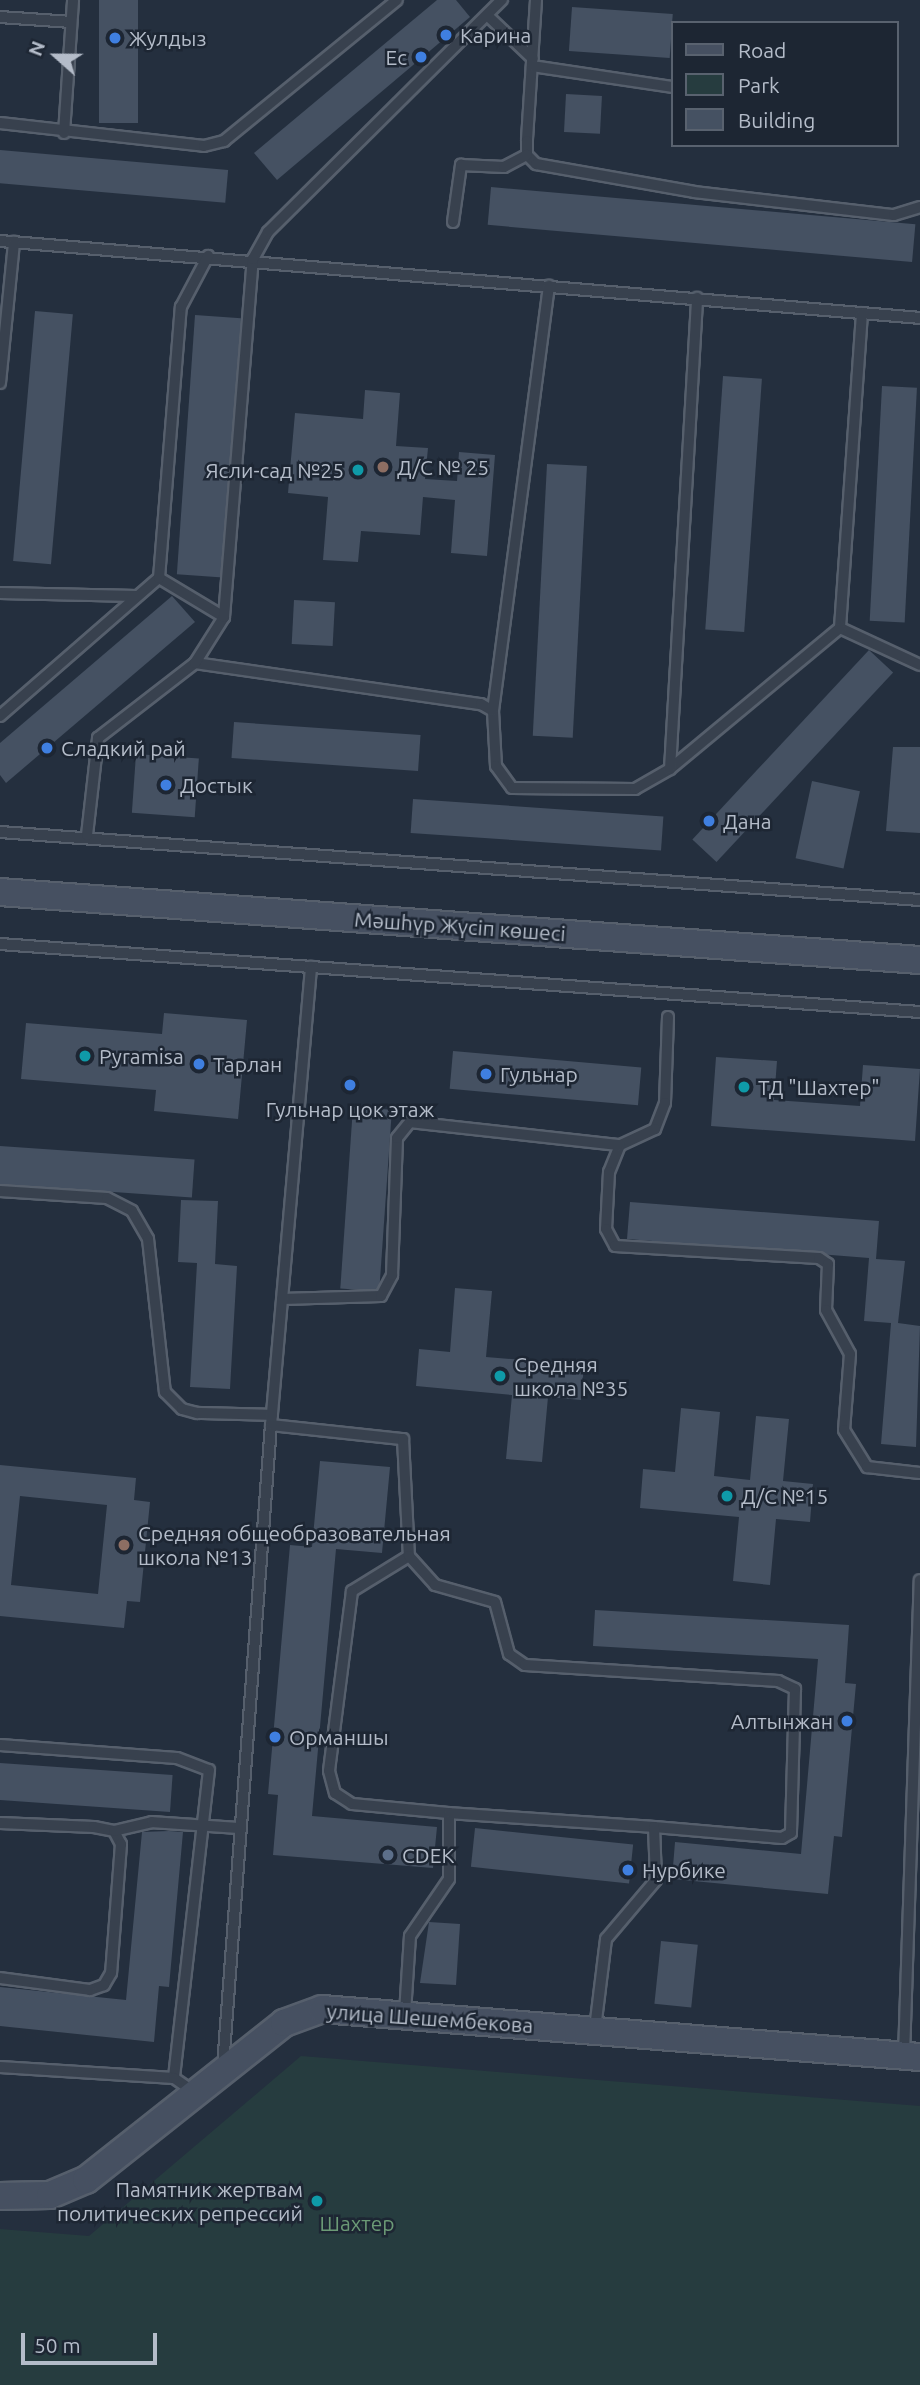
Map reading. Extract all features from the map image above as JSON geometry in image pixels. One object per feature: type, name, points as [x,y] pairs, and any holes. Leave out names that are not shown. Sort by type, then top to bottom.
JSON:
[{"type":"street","name":"Мәшһүр Жүсіп көшесі","points":[[0,892],[920,960]]},
{"type":"street","name":"улица Шешембекова","points":[[0,2196],[50,2195],[86,2180],[185,2086],[222,2072],[284,2023],[322,2009],[405,2017],[595,2028],[912,2056]]},
{"type":"lane","points":[[64,133],[73,0]]},
{"type":"lane","points":[[0,123],[64,133],[204,146],[223,141],[397,0]]},
{"type":"lane","points":[[87,835],[98,738],[195,663],[224,617],[253,259],[268,233],[489,18],[502,0]]},
{"type":"lane","points":[[527,155],[536,0]]},
{"type":"lane","points":[[0,17],[71,22]]},
{"type":"lane","points":[[489,18],[533,62],[671,87]]},
{"type":"lane","points":[[527,155],[561,171],[694,192],[894,215],[920,207]]},
{"type":"lane","points":[[453,222],[461,165],[504,167],[527,155]]},
{"type":"lane","points":[[0,241],[253,259],[920,318]]},
{"type":"lane","points":[[0,383],[14,242]]},
{"type":"lane","points":[[0,716],[159,578],[181,307],[208,256]]},
{"type":"lane","points":[[549,286],[493,711],[496,766],[512,788],[635,789],[670,769],[840,628],[862,313]]},
{"type":"lane","points":[[670,769],[696,298]]},
{"type":"lane","points":[[159,578],[224,617]]},
{"type":"lane","points":[[0,593],[136,596]]},
{"type":"lane","points":[[840,628],[920,665]]},
{"type":"lane","points":[[195,663],[481,704],[493,711]]},
{"type":"lane","points":[[0,832],[87,835],[920,900]]},
{"type":"lane","points":[[0,944],[920,1012]]},
{"type":"lane","points":[[222,2072],[271,1420],[311,967]]},
{"type":"lane","points":[[282,1299],[382,1296],[392,1275],[397,1138],[410,1122],[620,1145],[655,1129],[664,1103],[668,1017]]},
{"type":"lane","points":[[620,1145],[609,1172],[606,1229],[615,1246],[819,1258],[828,1264],[833,1273],[826,1310],[850,1354],[844,1430],[867,1467],[920,1473]]},
{"type":"lane","points":[[0,1191],[107,1198],[132,1211],[148,1239],[165,1392],[181,1409],[403,1439],[410,1556],[435,1585],[495,1602],[509,1654],[525,1665],[778,1681],[795,1689],[791,1833],[782,1838],[449,1813],[352,1804],[335,1793],[329,1771],[352,1591],[410,1556]]},
{"type":"lane","points":[[912,2056],[920,1580]]},
{"type":"lane","points":[[0,1745],[193,1760],[209,1770],[185,2086],[0,2067]]},
{"type":"lane","points":[[405,2017],[410,1937],[449,1879],[449,1813]]},
{"type":"lane","points":[[0,1823],[114,1831],[152,1822],[241,1828]]},
{"type":"lane","points":[[595,2028],[606,1939],[656,1880],[654,1827]]},
{"type":"lane","points":[[0,1978],[90,1990],[104,1986],[111,1973],[121,1844],[114,1831]]},
{"type":"green space","name":"Шахтер","points":[[301,2056],[920,2106],[920,2385],[0,2385],[0,2229],[89,2236]]},
{"type":"building","points":[[99,0],[138,0],[138,123],[99,123]]},
{"type":"building","points":[[437,0],[456,0],[470,17],[277,180],[254,153]]},
{"type":"building","points":[[572,7],[673,14],[670,58],[569,51]]},
{"type":"building","points":[[566,94],[602,96],[600,134],[564,132]]},
{"type":"building","points":[[0,150],[228,170],[225,203],[0,183]]},
{"type":"building","points":[[491,187],[915,224],[912,262],[488,225]]},
{"type":"building","points":[[35,311],[73,314],[51,564],[13,561]]},
{"type":"building","points":[[195,315],[241,318],[223,578],[177,574]]},
{"type":"building","points":[[723,376],[762,379],[744,632],[705,629]]},
{"type":"building","points":[[882,386],[917,388],[905,623],[870,621]]},
{"type":"building","name":"Ясли-сад №25","points":[[365,390],[400,393],[396,446],[428,448],[425,479],[457,481],[459,452],[495,455],[487,556],[451,553],[455,500],[423,497],[420,535],[361,531],[358,562],[323,560],[328,497],[288,493],[295,413],[363,419]]},
{"type":"building","points":[[547,464],[587,466],[573,738],[533,736]]},
{"type":"building","points":[[172,596],[195,622],[6,783],[0,775],[0,743]]},
{"type":"building","points":[[294,600],[335,602],[333,646],[292,644]]},
{"type":"building","points":[[869,650],[893,673],[716,862],[692,839]]},
{"type":"building","points":[[234,722],[421,735],[418,771],[231,758]]},
{"type":"building","points":[[893,747],[920,747],[920,833],[886,831]]},
{"type":"building","name":"Достык","points":[[136,754],[199,758],[195,817],[132,813]]},
{"type":"building","points":[[812,781],[860,791],[844,868],[796,858]]},
{"type":"building","points":[[413,799],[663,817],[661,850],[411,833]]},
{"type":"building","points":[[164,1013],[247,1020],[238,1119],[154,1111],[156,1090],[21,1079],[26,1023],[162,1034]]},
{"type":"building","points":[[453,1051],[641,1067],[638,1105],[450,1089]]},
{"type":"building","name":"ТД \"Шахтер\"","points":[[716,1057],[777,1061],[774,1100],[860,1106],[863,1065],[920,1069],[915,1141],[711,1126]]},
{"type":"building","points":[[353,1107],[392,1110],[379,1291],[340,1289]]},
{"type":"building","points":[[0,1146],[195,1160],[192,1198],[0,1184]]},
{"type":"building","points":[[181,1200],[218,1201],[215,1264],[237,1266],[230,1389],[190,1387],[197,1263],[178,1262]]},
{"type":"building","points":[[630,1202],[879,1221],[876,1259],[905,1261],[898,1323],[920,1326],[916,1447],[881,1444],[891,1323],[864,1321],[869,1258],[627,1239]]},
{"type":"building","name":"Средняя школа №35","points":[[455,1288],[492,1291],[486,1357],[584,1365],[581,1400],[548,1397],[542,1462],[506,1459],[512,1395],[416,1386],[419,1349],[450,1352]]},
{"type":"building","name":"Д/С №15","points":[[681,1408],[720,1412],[714,1476],[750,1480],[756,1416],[789,1419],[783,1481],[813,1484],[810,1522],[776,1519],[770,1585],[733,1581],[739,1517],[640,1508],[643,1469],[675,1472]]},
{"type":"building","points":[[320,1461],[390,1467],[382,1553],[336,1549],[312,1816],[437,1827],[433,1868],[273,1855],[278,1795],[268,1794],[290,1545],[312,1547]]},
{"type":"building","name":"Средняя общеобразовательная школа №13","points":[[0,1465],[136,1478],[134,1500],[150,1502],[140,1602],[127,1601],[124,1628],[0,1616]],"holes":[[[20,1496],[107,1505],[98,1594],[11,1585]]]},
{"type":"building","points":[[595,1610],[849,1625],[845,1683],[856,1684],[842,1837],[834,1836],[828,1894],[672,1879],[675,1842],[801,1854],[818,1659],[593,1646]]},
{"type":"building","points":[[0,1763],[173,1775],[170,1812],[0,1800]]},
{"type":"building","points":[[475,1828],[633,1845],[629,1883],[471,1867]]},
{"type":"building","points":[[142,1832],[183,1832],[169,1987],[159,1986],[154,2042],[0,2026],[0,1987],[126,2000]]},
{"type":"building","points":[[429,1922],[460,1924],[456,1985],[420,1983]]},
{"type":"building","points":[[661,1941],[698,1945],[691,2008],[654,2004]]},
{"type":"place","name":"Карина","points":[[446,35]]},
{"type":"place","name":"Жулдыз","points":[[115,38]]},
{"type":"place","name":"Ес","points":[[421,57]]},
{"type":"place","name":"Д/С № 25","points":[[383,467]]},
{"type":"place","name":"Ясли-сад №25","points":[[358,470]]},
{"type":"place","name":"Сладкий рай","points":[[47,748]]},
{"type":"place","name":"Достык","points":[[166,785]]},
{"type":"place","name":"Дана","points":[[709,821]]},
{"type":"place","name":"Pyramisa","points":[[85,1056]]},
{"type":"place","name":"Тарлан","points":[[199,1064]]},
{"type":"place","name":"Гульнар","points":[[486,1074]]},
{"type":"place","name":"Гульнар цок этаж","points":[[350,1085]]},
{"type":"place","name":"ТД \"Шахтер\"","points":[[744,1087]]},
{"type":"place","name":"Средняя школа №35","points":[[500,1376]]},
{"type":"place","name":"Д/С №15","points":[[727,1496]]},
{"type":"place","name":"Средняя общеобразовательная школа №13","points":[[124,1545]]},
{"type":"place","name":"Алтынжан","points":[[847,1721]]},
{"type":"place","name":"Орманшы","points":[[275,1737]]},
{"type":"place","name":"CDEK","points":[[388,1855]]},
{"type":"place","name":"Нурбике","points":[[628,1870]]},
{"type":"place","name":"Памятник жертвам политических репрессий","points":[[317,2201]]}]
